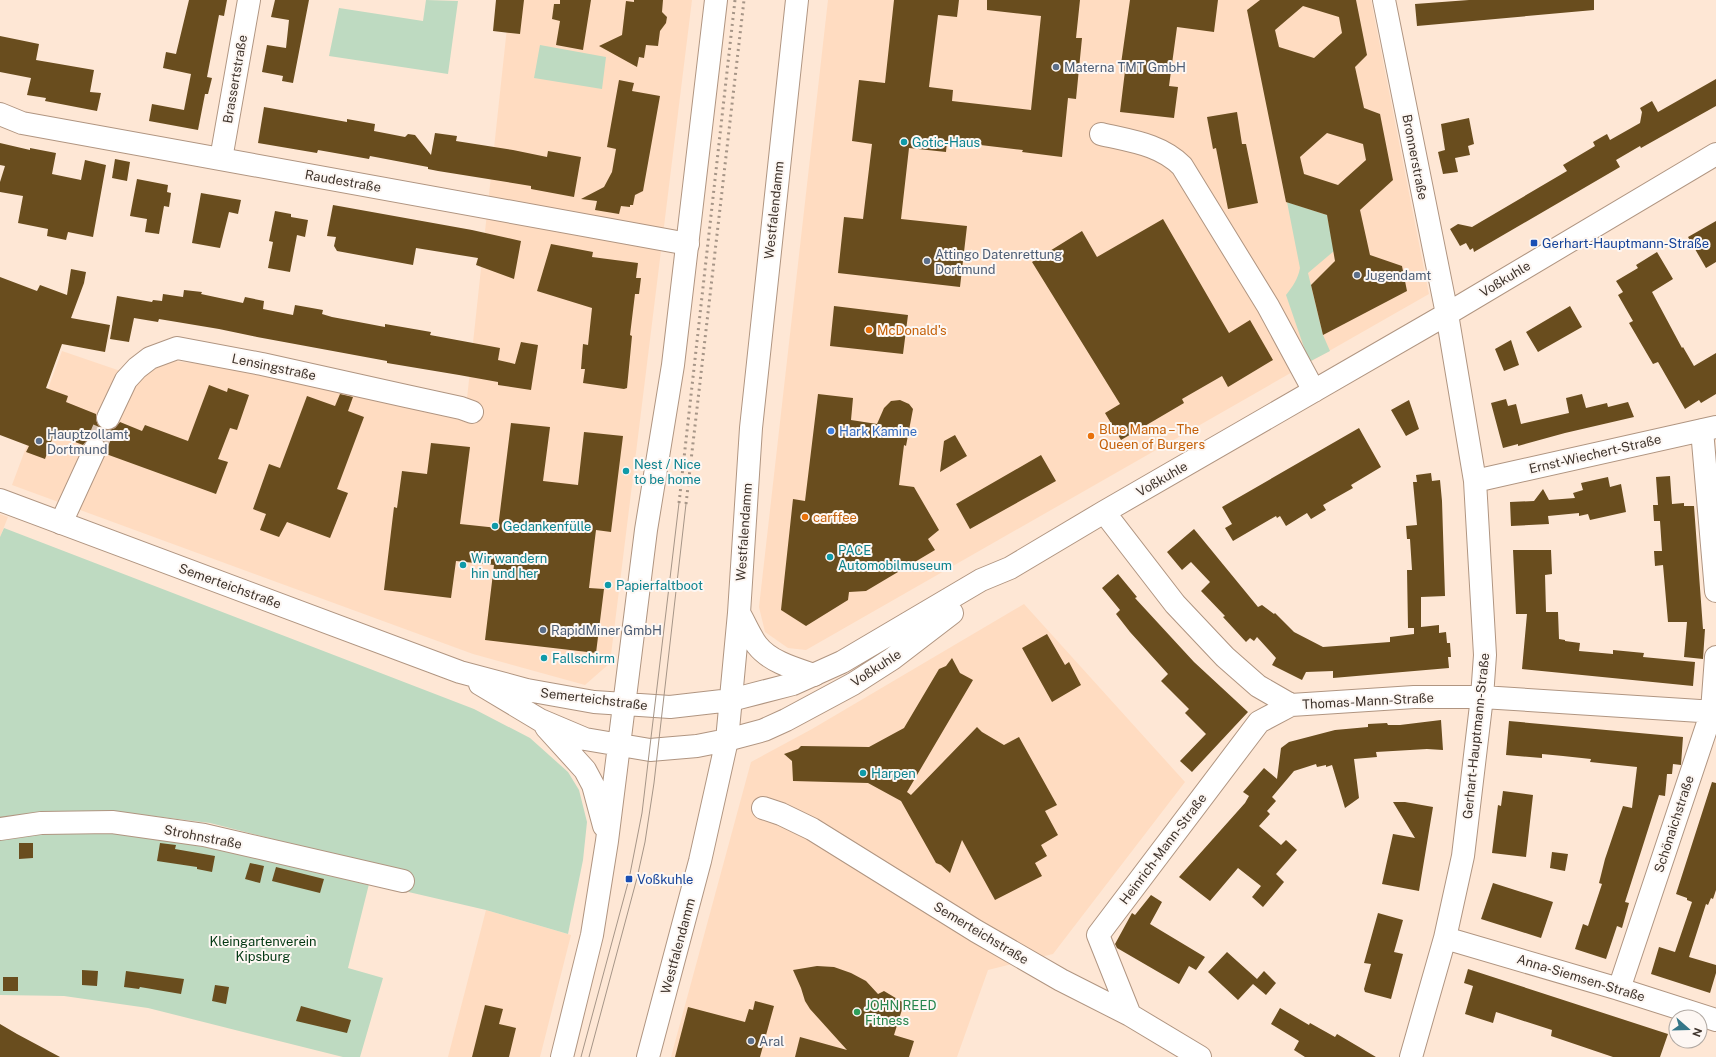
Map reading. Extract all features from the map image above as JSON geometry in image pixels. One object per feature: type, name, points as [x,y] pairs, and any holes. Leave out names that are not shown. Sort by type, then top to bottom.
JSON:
[{"type":"street","name":"Brassertstraße","points":[[221,158],[249,0]]},
{"type":"street","points":[[562,1057],[592,935],[607,841],[646,530],[673,365],[716,0]]},
{"type":"street","name":"Westfalendamm","points":[[648,1057],[700,861],[727,740],[739,613],[751,428],[796,0]]},
{"type":"street","name":"Bronnerstraße","points":[[1384,0],[1447,314]]},
{"type":"street","name":"Raudestraße","points":[[0,114],[22,123],[688,244]]},
{"type":"street","points":[[1101,134],[1148,145],[1173,157],[1182,166],[1268,306],[1314,390]]},
{"type":"street","name":"Voßkuhle","points":[[731,700],[793,684],[855,655],[981,580],[1010,568],[1447,314],[1716,154]]},
{"type":"street","name":"Gerhart-Hauptmann-Straße","points":[[1410,1057],[1445,938],[1463,856],[1482,697],[1485,655],[1475,481],[1447,314]]},
{"type":"street","name":"Lensingstraße","points":[[108,418],[126,380],[137,368],[150,358],[177,348],[262,364],[461,408],[472,412]]},
{"type":"street","points":[[1709,428],[1716,591]]},
{"type":"street","name":"Ernst-Wiechert-Straße","points":[[1475,481],[1709,428]]},
{"type":"street","points":[[61,523],[95,449]]},
{"type":"street","name":"Semerteichstraße","points":[[0,500],[460,672],[527,690],[594,702],[670,707],[731,700]]},
{"type":"street","name":"Thomas-Mann-Straße","points":[[1104,512],[1175,604],[1225,657],[1258,686],[1291,705],[1414,697],[1482,697],[1714,711]]},
{"type":"street","name":"Voßkuhle","points":[[727,740],[764,730],[786,720],[853,684],[892,659],[939,622],[996,581],[1010,568]]},
{"type":"street","points":[[739,613],[758,646],[776,660],[814,675]]},
{"type":"street","name":"Schönaichstraße","points":[[1619,989],[1714,711],[1716,657]]},
{"type":"street","name":"Semerteichstraße","points":[[460,672],[506,702],[540,720],[585,739],[619,746],[650,750],[697,746],[727,740]]},
{"type":"street","name":"Heinrich-Mann-Straße","points":[[1130,1015],[1098,935],[1259,722],[1291,705]]},
{"type":"street","points":[[540,720],[579,762],[590,780],[599,804],[607,841]]},
{"type":"street","name":"Semerteichstraße","points":[[763,808],[781,814],[812,829],[976,931],[1061,980],[1130,1015],[1200,1057]]},
{"type":"street","name":"Strohnstraße","points":[[0,829],[41,823],[112,822],[204,835],[403,881]]},
{"type":"street","name":"Anna-Siemsen-Straße","points":[[1445,938],[1619,989],[1716,1020]]},
{"type":"shaded area","points":[[510,0],[692,0],[610,663],[585,685],[473,654],[12,485],[62,351],[141,378],[165,360],[238,368],[465,417]]},
{"type":"shaded area","points":[[828,0],[1371,0],[1429,294],[806,650],[788,648],[765,632],[759,607]]},
{"type":"shaded area","points":[[0,514],[8,517],[0,537]]},
{"type":"shaded area","points":[[1024,604],[1185,782],[1053,954],[988,970],[957,1057],[671,1057],[751,762],[812,729]]},
{"type":"shaded area","points":[[486,910],[571,935],[540,1057],[448,1057]]},
{"type":"green space","points":[[426,0],[458,1],[448,74],[329,56],[339,8],[423,21]]},
{"type":"green space","points":[[540,45],[606,57],[602,89],[534,78]]},
{"type":"green space","points":[[1287,202],[1327,215],[1334,251],[1308,273],[1323,335],[1330,351],[1309,362],[1286,295],[1295,282],[1300,268]]},
{"type":"green space","points":[[4,528],[474,709],[530,738],[568,772],[579,790],[587,822],[583,860],[568,934],[486,910],[387,887],[391,869],[210,823],[120,812],[0,820],[0,537]]},
{"type":"green space","name":"Kleingartenverein Kipsburg","points":[[119,832],[195,844],[369,884],[348,968],[383,978],[360,1057],[343,1057],[148,1008],[64,996],[0,995],[0,838],[28,834]]},
{"type":"building","points":[[189,0],[227,0],[224,16],[219,15],[207,77],[212,78],[208,94],[205,94],[198,130],[149,121],[152,104],[184,110],[191,74],[163,68],[166,52],[176,54]]},
{"type":"building","points":[[275,0],[309,0],[293,83],[282,81],[283,76],[262,72],[267,45],[286,48],[289,20],[271,17]]},
{"type":"building","points":[[496,0],[524,0],[520,34],[493,31]]},
{"type":"building","points":[[560,0],[591,0],[583,50],[556,45],[560,21],[552,19],[554,4],[560,4]]},
{"type":"building","points":[[634,0],[663,0],[662,12],[667,17],[666,23],[660,31],[658,46],[646,45],[644,58],[639,57],[637,67],[599,46],[622,35],[626,1],[634,2]]},
{"type":"building","name":"Gotic-Haus","points":[[894,0],[959,0],[957,17],[938,15],[929,87],[953,90],[952,101],[1031,110],[1041,16],[987,10],[987,0],[1080,0],[1076,38],[1082,38],[1076,99],[1068,98],[1062,157],[1022,152],[1023,150],[947,141],[946,152],[909,148],[901,219],[967,226],[960,287],[838,273],[844,217],[863,219],[872,144],[852,141],[859,80],[885,83]]},
{"type":"building","points":[[1130,0],[1218,0],[1214,32],[1177,27],[1169,86],[1178,87],[1174,118],[1120,112],[1125,71],[1120,71]]},
{"type":"building","points":[[1260,0],[1356,0],[1367,55],[1355,67],[1364,108],[1380,114],[1393,180],[1360,210],[1370,255],[1402,266],[1407,291],[1323,335],[1311,285],[1335,261],[1327,215],[1286,202],[1247,10]],"holes":[[[1303,6],[1339,17],[1342,33],[1314,58],[1279,47],[1275,30]],[[1327,133],[1363,144],[1366,160],[1338,185],[1304,174],[1300,157]]]},
{"type":"building","points":[[1469,0],[1594,0],[1594,10],[1417,26],[1415,4]]},
{"type":"building","points":[[0,36],[39,44],[36,60],[94,70],[90,92],[101,93],[97,111],[45,101],[46,98],[27,95],[31,78],[0,72]]},
{"type":"building","points":[[1716,79],[1716,106],[1641,148],[1640,146],[1616,160],[1620,167],[1474,252],[1473,248],[1470,250],[1466,243],[1460,246],[1450,229],[1458,224],[1472,227],[1567,171],[1563,165],[1595,146],[1593,142],[1607,134],[1610,140],[1640,123],[1642,112],[1640,108],[1652,101],[1658,112]]},
{"type":"building","points":[[619,80],[634,83],[632,91],[660,96],[643,191],[635,195],[633,205],[630,205],[630,207],[621,206],[619,214],[595,210],[597,201],[581,199],[604,187],[612,172],[616,149],[607,147]]},
{"type":"building","points":[[264,107],[347,122],[347,119],[375,124],[374,131],[405,137],[408,134],[415,135],[431,155],[435,133],[457,136],[456,141],[547,157],[548,151],[581,157],[574,197],[531,189],[531,186],[438,171],[428,169],[428,167],[370,156],[369,159],[318,150],[317,153],[258,143]]},
{"type":"building","points":[[1237,112],[1242,144],[1246,144],[1258,203],[1228,209],[1216,148],[1213,149],[1207,117]]},
{"type":"building","points":[[1469,118],[1474,144],[1468,146],[1470,155],[1455,158],[1458,172],[1443,174],[1438,152],[1445,150],[1441,124]]},
{"type":"building","points":[[0,143],[30,150],[30,148],[56,153],[52,174],[81,180],[85,160],[106,165],[93,237],[68,232],[66,240],[47,236],[48,229],[18,223],[23,196],[0,192],[0,182],[5,166],[0,165]]},
{"type":"building","points":[[115,159],[130,162],[127,181],[112,178]]},
{"type":"building","points":[[137,179],[168,185],[167,192],[171,193],[169,207],[164,206],[159,234],[145,232],[147,219],[130,216]]},
{"type":"building","points":[[201,193],[241,200],[238,214],[229,212],[220,248],[192,243]]},
{"type":"building","points":[[333,205],[472,230],[521,241],[514,279],[476,265],[478,258],[416,248],[413,265],[337,251],[334,246],[336,237],[327,236]]},
{"type":"building","points":[[275,211],[291,214],[291,217],[308,220],[305,237],[297,235],[290,272],[268,268],[273,242],[269,241]]},
{"type":"building","points":[[1163,219],[1229,333],[1250,320],[1273,360],[1228,387],[1222,376],[1182,399],[1184,403],[1121,440],[1105,413],[1120,404],[1032,262],[1082,231],[1097,257]]},
{"type":"building","points":[[1716,221],[1716,262],[1706,268],[1688,237]]},
{"type":"building","points":[[551,244],[593,252],[592,257],[638,263],[636,278],[641,278],[639,294],[635,294],[630,335],[632,336],[627,388],[624,389],[583,383],[585,369],[581,369],[583,344],[588,345],[592,308],[537,291]]},
{"type":"building","points":[[1657,252],[1673,279],[1652,292],[1682,348],[1683,347],[1694,366],[1716,353],[1716,394],[1701,403],[1699,400],[1685,409],[1658,362],[1653,364],[1629,323],[1633,321],[1618,295],[1623,292],[1616,281],[1638,268],[1636,265]]},
{"type":"building","points":[[71,269],[86,272],[84,283],[71,318],[110,325],[105,352],[62,344],[46,388],[68,396],[66,402],[96,414],[98,425],[103,429],[109,430],[115,428],[120,422],[142,431],[145,425],[188,441],[209,385],[227,392],[228,388],[249,395],[237,430],[230,428],[218,459],[228,462],[216,494],[106,454],[107,447],[105,442],[100,438],[93,437],[88,439],[83,445],[54,434],[45,459],[26,452],[29,446],[0,435],[0,277],[37,291],[40,285],[67,295]]},
{"type":"building","points":[[184,290],[202,292],[201,294],[243,303],[245,297],[264,301],[263,309],[293,315],[295,305],[323,310],[322,314],[332,317],[385,327],[385,324],[431,332],[430,335],[500,348],[498,360],[515,364],[521,342],[538,345],[531,390],[498,385],[498,382],[387,363],[387,361],[159,319],[158,322],[134,318],[129,342],[110,339],[117,296],[152,302],[153,300],[162,301],[163,294],[183,297]]},
{"type":"building","name":"McDonald's","points":[[834,306],[908,315],[903,354],[830,346]]},
{"type":"building","points":[[1570,306],[1582,327],[1538,352],[1526,332]]},
{"type":"building","points":[[1511,340],[1519,365],[1504,371],[1495,349]]},
{"type":"building","points":[[340,394],[353,397],[348,411],[364,417],[337,489],[348,493],[330,538],[287,522],[279,537],[260,530],[266,514],[253,509],[269,464],[280,468],[307,396],[335,406]]},
{"type":"building","points":[[818,394],[853,398],[851,420],[877,424],[884,408],[891,401],[900,400],[909,404],[913,409],[906,446],[904,445],[899,485],[914,487],[939,530],[928,539],[935,550],[866,591],[849,592],[848,600],[806,626],[781,610],[793,499],[805,501]]},
{"type":"building","points":[[1582,394],[1586,408],[1607,403],[1608,407],[1628,402],[1634,417],[1565,433],[1518,446],[1518,444],[1503,448],[1491,403],[1506,399],[1508,406],[1516,404],[1521,424],[1569,413],[1566,398]]},
{"type":"building","points":[[1409,400],[1419,429],[1406,436],[1391,410]]},
{"type":"building","points":[[511,423],[550,427],[543,481],[578,485],[584,432],[623,436],[611,532],[596,530],[589,588],[604,589],[596,653],[485,640],[494,565],[456,561],[451,598],[384,590],[394,507],[397,508],[402,471],[427,474],[431,443],[470,447],[460,524],[498,528]]},
{"type":"building","points":[[1359,428],[1381,467],[1351,485],[1353,488],[1323,505],[1326,510],[1311,519],[1307,513],[1286,526],[1280,516],[1277,518],[1276,516],[1233,541],[1225,528],[1232,524],[1222,507]]},
{"type":"building","points":[[955,435],[967,456],[940,472],[944,441]]},
{"type":"building","points":[[1041,455],[1056,481],[970,529],[956,504]]},
{"type":"building","points":[[1431,473],[1432,481],[1440,480],[1445,596],[1421,597],[1421,627],[1439,625],[1439,633],[1446,632],[1447,643],[1450,643],[1451,657],[1448,657],[1449,668],[1333,678],[1333,671],[1306,672],[1302,680],[1272,665],[1276,658],[1257,637],[1254,641],[1250,638],[1246,642],[1223,617],[1225,616],[1201,591],[1210,582],[1191,562],[1182,570],[1167,552],[1194,529],[1258,607],[1262,605],[1274,614],[1275,613],[1294,632],[1323,647],[1390,642],[1390,637],[1414,634],[1414,628],[1408,628],[1407,570],[1412,570],[1410,539],[1407,539],[1406,526],[1417,525],[1413,482],[1417,482],[1416,475]]},
{"type":"building","points":[[1670,476],[1672,504],[1684,503],[1684,506],[1694,506],[1703,629],[1705,629],[1703,659],[1684,657],[1687,622],[1668,622],[1663,565],[1655,566],[1654,551],[1662,551],[1660,521],[1654,521],[1653,505],[1658,505],[1656,477]]},
{"type":"building","points":[[1608,477],[1610,487],[1621,484],[1626,512],[1590,520],[1588,514],[1579,516],[1579,513],[1548,516],[1549,524],[1511,526],[1510,502],[1534,501],[1543,489],[1549,500],[1575,498],[1573,493],[1583,490],[1581,483]]},
{"type":"building","points":[[1513,550],[1551,550],[1552,574],[1545,575],[1546,612],[1558,612],[1559,639],[1580,643],[1579,651],[1613,654],[1613,650],[1644,653],[1643,657],[1695,662],[1693,686],[1522,669],[1527,614],[1516,614]]},
{"type":"building","points":[[1118,574],[1137,597],[1135,598],[1194,662],[1248,712],[1192,772],[1180,761],[1206,734],[1185,713],[1189,709],[1161,681],[1168,674],[1130,632],[1116,614],[1120,610],[1102,588]]},
{"type":"building","points":[[1047,634],[1065,665],[1069,662],[1081,685],[1052,702],[1022,648]]},
{"type":"building","points":[[952,658],[960,673],[973,680],[907,792],[911,795],[977,727],[982,732],[1004,745],[1019,737],[1057,805],[1045,811],[1058,835],[1041,845],[1047,856],[1035,863],[1042,876],[995,900],[962,840],[950,873],[941,865],[936,863],[901,801],[868,783],[793,781],[792,761],[784,754],[798,749],[801,746],[869,747],[904,728],[939,669],[946,666]]},
{"type":"building","points":[[1441,720],[1443,750],[1427,749],[1376,752],[1377,757],[1354,759],[1359,798],[1345,808],[1332,765],[1317,767],[1316,764],[1294,771],[1272,797],[1276,801],[1267,811],[1270,814],[1259,826],[1281,845],[1286,840],[1297,850],[1276,874],[1284,882],[1263,907],[1252,897],[1261,886],[1238,868],[1210,901],[1179,877],[1245,803],[1249,796],[1243,792],[1264,768],[1277,779],[1281,748],[1289,742],[1335,730],[1368,727],[1368,724],[1387,723],[1388,725],[1400,725]]},
{"type":"building","points":[[1509,721],[1683,737],[1681,765],[1673,764],[1672,774],[1667,774],[1665,796],[1659,795],[1625,902],[1629,903],[1622,928],[1617,926],[1606,959],[1575,949],[1583,924],[1588,926],[1602,884],[1599,883],[1605,859],[1623,806],[1632,808],[1637,767],[1590,762],[1591,759],[1542,754],[1542,758],[1506,755]]},
{"type":"building","points":[[1712,782],[1716,783],[1716,890],[1713,899],[1711,898],[1708,905],[1706,904],[1689,957],[1716,965],[1716,973],[1710,993],[1651,974],[1659,947],[1675,952],[1692,902],[1687,900],[1687,898],[1676,894]]},
{"type":"building","points":[[1503,791],[1533,795],[1526,857],[1492,853],[1498,805],[1501,806]]},
{"type":"building","points":[[1393,802],[1405,802],[1433,807],[1419,891],[1382,884],[1393,834],[1415,838]]},
{"type":"building","points":[[19,843],[33,843],[33,858],[19,859]]},
{"type":"building","points":[[160,843],[176,845],[175,849],[215,856],[212,872],[197,869],[197,867],[157,861]]},
{"type":"building","points":[[1552,852],[1568,854],[1565,871],[1550,868]]},
{"type":"building","points":[[250,863],[264,866],[260,883],[245,879]]},
{"type":"building","points":[[276,867],[324,879],[320,893],[272,881]]},
{"type":"building","points":[[1493,883],[1553,902],[1541,938],[1481,919]]},
{"type":"building","points":[[1151,895],[1162,902],[1150,924],[1205,957],[1196,970],[1189,966],[1179,984],[1117,948],[1115,944],[1132,913],[1135,915]]},
{"type":"building","points":[[1378,913],[1403,920],[1394,952],[1403,954],[1391,999],[1365,992],[1364,989],[1371,964],[1364,963]]},
{"type":"building","points":[[1227,952],[1257,979],[1264,971],[1276,983],[1266,995],[1253,984],[1238,1000],[1208,972]]},
{"type":"building","name":"JOHN REED Fitness","points":[[817,966],[834,967],[851,973],[866,981],[878,994],[884,991],[904,1003],[894,1035],[914,1041],[909,1057],[795,1057],[800,1037],[847,1050],[810,1009],[805,1001],[793,970]]},
{"type":"building","points":[[1468,969],[1668,1034],[1660,1057],[1613,1057],[1551,1036],[1552,1030],[1496,1012],[1493,1023],[1465,1014],[1473,986],[1464,983]]},
{"type":"building","points":[[82,970],[98,971],[97,986],[82,985]]},
{"type":"building","points":[[126,971],[184,979],[181,994],[140,987],[139,989],[124,987]]},
{"type":"building","points":[[3,977],[18,977],[18,991],[3,991]]},
{"type":"building","points":[[215,985],[229,987],[226,1004],[212,1001]]},
{"type":"building","points":[[755,1001],[774,1006],[760,1057],[675,1057],[688,1007],[745,1022],[749,1009],[753,1010]]},
{"type":"building","points":[[485,1005],[503,1009],[499,1024],[516,1028],[509,1057],[472,1057]]},
{"type":"building","points":[[301,1006],[351,1020],[347,1033],[296,1021]]},
{"type":"building","points":[[1280,1008],[1309,1025],[1310,1023],[1335,1037],[1337,1034],[1376,1057],[1305,1057],[1294,1050],[1299,1041],[1271,1024]]},
{"type":"building","points":[[0,1024],[17,1034],[60,1057],[0,1057]]},
{"type":"tunnel","points":[[95,449],[108,418]]},
{"type":"tram line","points":[[581,1057],[629,879],[642,813],[679,503]]},
{"type":"tram line","points":[[589,1057],[637,878],[645,842],[654,783],[686,504]]},
{"type":"railway","points":[[679,503],[735,0]]},
{"type":"railway","points":[[686,504],[744,0]]},
{"type":"place","name":"Materna TMT GmbH","points":[[1056,67]]},
{"type":"place","name":"Gotic-Haus","points":[[904,142]]},
{"type":"place","name":"Gerhart-Hauptmann-Straße","points":[[1534,243]]},
{"type":"place","name":"Attingo Datenrettung Dortmund","points":[[927,261]]},
{"type":"place","name":"Jugendamt","points":[[1357,275]]},
{"type":"place","name":"McDonald's","points":[[869,330]]},
{"type":"place","name":"Hark Kamine","points":[[831,431]]},
{"type":"place","name":"Blue Mama – The Queen of Burgers","points":[[1091,436]]},
{"type":"place","name":"Hauptzollamt Dortmund","points":[[39,441]]},
{"type":"place","name":"Nest / Nice to be home","points":[[626,471]]},
{"type":"place","name":"carffee","points":[[805,517]]},
{"type":"place","name":"Gedankenfülle","points":[[495,526]]},
{"type":"place","name":"PACE Automobilmuseum","points":[[830,557]]},
{"type":"place","name":"Wir wandern hin und her","points":[[463,565]]},
{"type":"place","name":"Papierfaltboot","points":[[608,585]]},
{"type":"place","name":"RapidMiner GmbH","points":[[543,630]]},
{"type":"place","name":"Fallschirm","points":[[544,658]]},
{"type":"place","name":"Harpen","points":[[863,773]]},
{"type":"place","name":"Voßkuhle","points":[[629,879]]},
{"type":"place","name":"JOHN REED Fitness","points":[[857,1012]]},
{"type":"place","name":"Aral","points":[[751,1041]]}]
